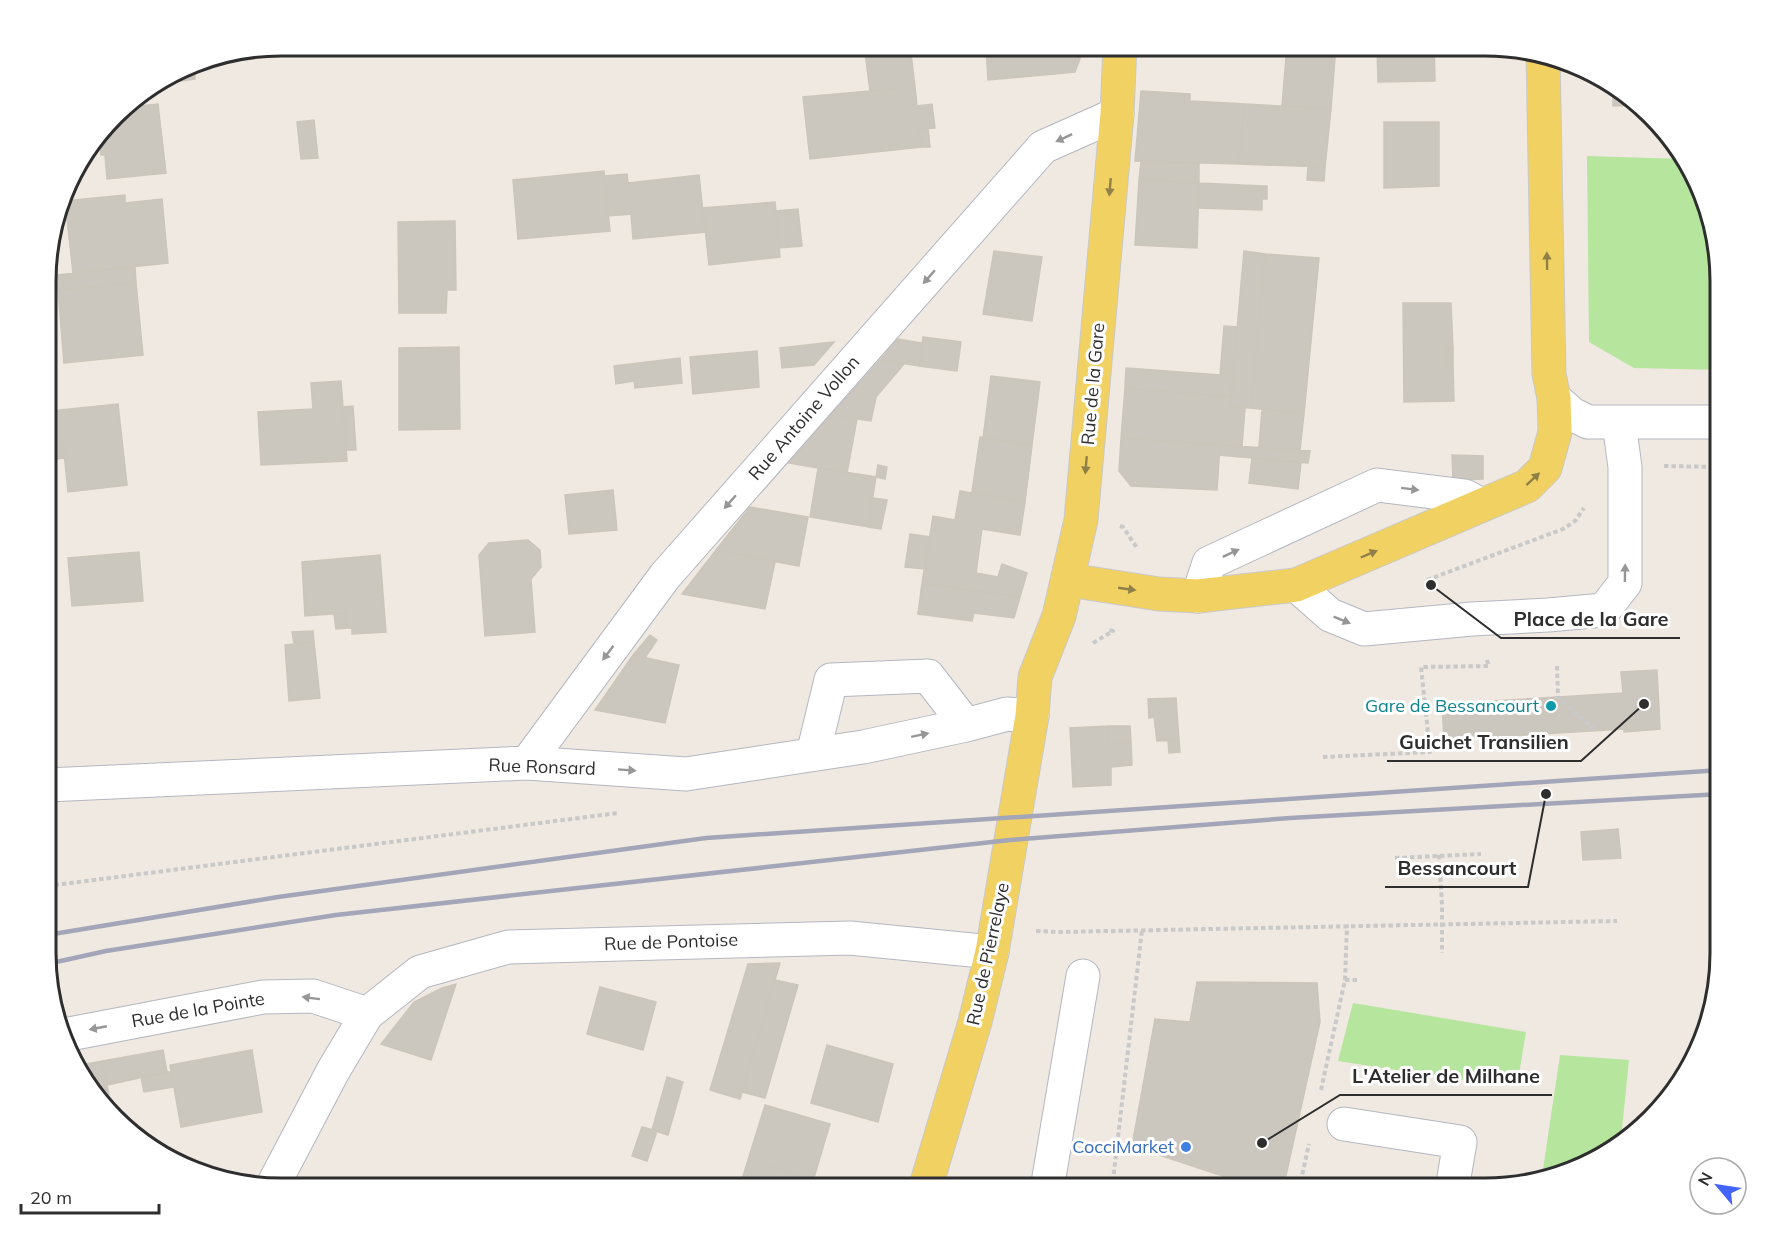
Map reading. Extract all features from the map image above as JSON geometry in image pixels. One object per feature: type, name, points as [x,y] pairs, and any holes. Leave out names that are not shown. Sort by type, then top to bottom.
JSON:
[{"type":"main road","name":"Rue de la Gare","points":[[1032,716],[1035,677],[1059,616],[1081,520],[1117,114],[1120,56]]},
{"type":"main road","points":[[1069,580],[1159,594],[1198,596],[1296,585],[1527,486],[1545,468],[1555,432],[1554,399],[1549,374],[1543,63]]},
{"type":"main road","name":"Rue de Pierrelaye","points":[[932,1178],[975,1022],[994,940],[1032,716]]},
{"type":"street","name":"Rue Antoine Vollon","points":[[527,763],[665,576],[1043,147],[1117,114]]},
{"type":"street","points":[[1554,399],[1572,414],[1588,422],[1710,422]]},
{"type":"street","points":[[1296,585],[1330,615],[1364,629],[1472,618],[1604,610],[1625,583],[1625,467],[1619,423]]},
{"type":"street","points":[[1198,596],[1209,564],[1377,485],[1465,496],[1481,505]]},
{"type":"street","points":[[813,754],[831,680],[928,676],[966,725]]},
{"type":"street","name":"Rue Ronsard","points":[[56,785],[527,763],[686,774],[863,747],[1007,714],[1032,716]]},
{"type":"street","name":"Rue de Pontoise","points":[[367,1014],[420,972],[508,947],[850,938],[994,940]]},
{"type":"street","points":[[1049,1178],[1083,976]]},
{"type":"street","name":"Rue de la Pointe","points":[[70,1034],[263,997],[313,996],[367,1014]]},
{"type":"street","points":[[276,1178],[333,1071],[367,1014]]},
{"type":"street","points":[[1344,1124],[1460,1142],[1454,1178]]},
{"type":"path","points":[[1697,466],[1710,467]]},
{"type":"path","points":[[1081,520],[1123,527],[1139,552]]},
{"type":"path","points":[[1323,757],[1430,752],[1421,667],[1489,666]]},
{"type":"path","points":[[1557,666],[1558,698],[1596,731]]},
{"type":"path","points":[[56,885],[628,812]]},
{"type":"path","points":[[1395,858],[1481,854]]},
{"type":"path","points":[[1439,855],[1443,924],[1442,953]]},
{"type":"path","points":[[994,940],[1059,932],[1617,921]]},
{"type":"path","points":[[1319,1096],[1345,980],[1347,925]]},
{"type":"path","points":[[1113,1178],[1142,930]]},
{"type":"path","points":[[1345,980],[1359,980]]},
{"type":"path","points":[[1301,1178],[1309,1142]]},
{"type":"green space","points":[[1587,156],[1675,159],[1699,208],[1709,251],[1710,370],[1634,368],[1589,342]]},
{"type":"green space","points":[[1353,1003],[1526,1032],[1517,1086],[1488,1084],[1338,1061]]},
{"type":"green space","points":[[1560,1055],[1629,1060],[1622,1133],[1585,1155],[1543,1171]]},
{"type":"building","points":[[865,56],[911,56],[915,87],[870,91]]},
{"type":"building","points":[[987,56],[1081,56],[1075,72],[988,80]]},
{"type":"building","points":[[1286,56],[1335,56],[1331,109],[1282,106]]},
{"type":"building","points":[[1377,56],[1434,56],[1435,81],[1378,82]]},
{"type":"building","points":[[194,73],[195,79],[176,81]]},
{"type":"building","points":[[915,87],[917,106],[932,104],[935,128],[919,129],[921,147],[810,159],[803,97]]},
{"type":"building","points":[[1141,91],[1190,94],[1190,101],[1245,104],[1239,164],[1135,161]]},
{"type":"building","points":[[1613,94],[1627,105],[1613,106]]},
{"type":"building","points":[[158,104],[166,173],[107,179],[105,155],[101,155],[100,146],[121,121],[138,106]]},
{"type":"building","points":[[1245,104],[1331,109],[1325,167],[1239,164]]},
{"type":"building","points":[[314,120],[318,158],[301,159],[297,122]]},
{"type":"building","points":[[1384,122],[1439,122],[1439,186],[1384,188]]},
{"type":"building","points":[[928,128],[930,147],[921,147],[919,129]]},
{"type":"building","points":[[1141,162],[1199,163],[1199,183],[1139,180]]},
{"type":"building","points":[[1308,166],[1325,167],[1324,181],[1307,180]]},
{"type":"building","points":[[604,171],[610,231],[518,239],[513,180]]},
{"type":"building","points":[[627,174],[628,183],[699,175],[705,232],[633,239],[631,214],[608,216],[605,176]]},
{"type":"building","points":[[1139,180],[1199,183],[1197,248],[1135,245]]},
{"type":"building","points":[[1199,183],[1262,186],[1262,210],[1198,208]]},
{"type":"building","points":[[1262,186],[1267,186],[1267,199],[1262,199]]},
{"type":"building","points":[[125,195],[125,203],[162,199],[168,263],[73,273],[66,211],[70,200]]},
{"type":"building","points":[[775,202],[780,257],[709,265],[703,208]]},
{"type":"building","points":[[798,209],[802,246],[779,248],[776,211]]},
{"type":"building","points":[[455,221],[456,290],[447,290],[446,313],[399,313],[398,222]]},
{"type":"building","points":[[994,251],[1042,257],[1032,321],[983,314]]},
{"type":"building","points":[[1244,251],[1265,254],[1251,408],[1230,407]]},
{"type":"building","points":[[1265,254],[1319,258],[1304,414],[1251,408]]},
{"type":"building","points":[[135,267],[136,283],[58,290],[57,275]]},
{"type":"building","points":[[136,283],[143,355],[64,363],[58,290]]},
{"type":"building","points":[[1403,303],[1451,303],[1453,349],[1446,349],[1447,366],[1453,365],[1454,401],[1404,402]]},
{"type":"building","points":[[1224,326],[1237,327],[1233,376],[1220,375]]},
{"type":"building","points":[[923,337],[961,342],[957,371],[919,366]]},
{"type":"building","points":[[898,339],[922,343],[919,366],[880,360]]},
{"type":"building","points":[[834,342],[814,365],[782,368],[780,348]]},
{"type":"building","points":[[459,347],[460,429],[399,430],[399,348]]},
{"type":"building","points":[[1446,349],[1453,349],[1453,365],[1447,366]]},
{"type":"building","points":[[757,351],[759,387],[693,394],[690,357]]},
{"type":"building","points":[[680,358],[682,383],[635,388],[634,381],[616,384],[614,366]]},
{"type":"building","points":[[880,360],[904,364],[876,397],[871,421],[831,415]]},
{"type":"building","points":[[1126,368],[1233,376],[1231,397],[1125,388]]},
{"type":"building","points":[[991,376],[1040,382],[1032,445],[983,438]]},
{"type":"building","points":[[341,381],[347,461],[261,465],[258,412],[313,409],[311,383]]},
{"type":"building","points":[[1125,388],[1231,397],[1230,407],[1245,408],[1242,446],[1121,438]]},
{"type":"building","points":[[118,404],[127,485],[68,492],[63,443],[56,444],[56,410]]},
{"type":"building","points":[[353,406],[356,450],[346,450],[343,407]]},
{"type":"building","points":[[1262,409],[1304,414],[1300,450],[1259,447]]},
{"type":"building","points":[[831,415],[857,419],[847,473],[789,463]]},
{"type":"building","points":[[980,437],[1032,445],[1025,502],[972,492]]},
{"type":"building","points":[[1121,438],[1220,445],[1217,490],[1131,486],[1119,471]]},
{"type":"building","points":[[63,443],[64,458],[56,459],[56,444]]},
{"type":"building","points":[[1220,445],[1310,451],[1308,463],[1219,455]]},
{"type":"building","points":[[1452,455],[1483,456],[1483,479],[1453,480]]},
{"type":"building","points":[[1252,458],[1301,463],[1298,489],[1249,483]]},
{"type":"building","points":[[878,465],[887,467],[885,479],[876,477]]},
{"type":"building","points":[[818,468],[876,477],[868,527],[810,517]]},
{"type":"building","points":[[613,490],[617,530],[569,534],[565,495]]},
{"type":"building","points":[[960,491],[1025,502],[1020,535],[982,529],[976,573],[998,577],[1002,564],[1027,573],[1020,597],[922,583],[933,516],[955,520]]},
{"type":"building","points":[[872,498],[887,500],[881,529],[868,527]]},
{"type":"building","points":[[750,507],[808,517],[799,566],[716,550]]},
{"type":"building","points":[[910,534],[930,537],[925,569],[905,567]]},
{"type":"building","points":[[528,540],[540,550],[541,567],[531,579],[535,632],[485,636],[479,555],[489,543]]},
{"type":"building","points":[[716,550],[775,562],[765,609],[682,594]]},
{"type":"building","points":[[139,552],[143,601],[72,606],[68,558]]},
{"type":"building","points":[[380,555],[386,632],[352,634],[352,628],[347,628],[345,613],[305,616],[302,562]]},
{"type":"building","points":[[922,583],[1020,597],[1014,618],[974,613],[972,621],[918,614]]},
{"type":"building","points":[[345,613],[347,628],[336,629],[334,614]]},
{"type":"building","points":[[313,631],[314,642],[294,644],[292,632]]},
{"type":"building","points":[[650,635],[657,640],[645,658],[633,655]]},
{"type":"building","points":[[314,642],[320,698],[289,701],[285,645]]},
{"type":"building","points":[[633,655],[679,665],[665,723],[595,710]]},
{"type":"building","name":"Gare de Bessancourt","points":[[1657,670],[1660,729],[1624,732],[1624,729],[1444,740],[1442,704],[1623,693],[1621,672]]},
{"type":"building","points":[[1176,698],[1179,740],[1157,741],[1154,717],[1149,718],[1148,699]]},
{"type":"building","points":[[1108,726],[1108,742],[1131,742],[1132,765],[1111,767],[1111,785],[1073,787],[1070,728]]},
{"type":"building","points":[[1108,726],[1130,726],[1131,742],[1108,742]]},
{"type":"building","points":[[1179,740],[1180,752],[1169,753],[1168,741]]},
{"type":"building","points":[[1618,829],[1621,858],[1583,860],[1581,832]]},
{"type":"building","points":[[780,963],[740,1099],[710,1090],[748,964]]},
{"type":"building","points":[[775,980],[798,985],[765,1098],[742,1092]]},
{"type":"building","points":[[1197,982],[1317,983],[1320,1022],[1285,1178],[1229,1178],[1132,1146],[1155,1019],[1190,1022]]},
{"type":"building","points":[[456,984],[431,1060],[381,1044],[414,1002],[442,988]]},
{"type":"building","points":[[600,987],[656,1002],[643,1050],[587,1034]]},
{"type":"building","points":[[827,1045],[893,1064],[878,1122],[811,1103]]},
{"type":"building","points":[[163,1050],[167,1072],[107,1085],[102,1061]]},
{"type":"building","points":[[252,1050],[262,1112],[181,1127],[170,1065]]},
{"type":"building","points":[[102,1061],[109,1095],[106,1096],[102,1091],[85,1064]]},
{"type":"building","points":[[172,1072],[174,1087],[144,1092],[141,1077]]},
{"type":"building","points":[[667,1077],[683,1082],[668,1135],[652,1130]]},
{"type":"building","points":[[765,1105],[830,1124],[814,1178],[804,1178],[748,1160]]},
{"type":"building","points":[[642,1127],[657,1131],[647,1161],[632,1156]]},
{"type":"building","points":[[748,1160],[804,1178],[742,1178]]},
{"type":"railway","points":[[56,934],[278,897],[706,838],[1710,771]]},
{"type":"railway","points":[[56,962],[106,951],[336,915],[1010,840],[1290,818],[1710,795]]},
{"type":"place","name":"Place de la Gare","points":[[1431,585]]},
{"type":"place","name":"Guichet Transilien","points":[[1644,704]]},
{"type":"place","name":"Gare de Bessancourt","points":[[1551,706]]},
{"type":"place","name":"Bessancourt","points":[[1546,794]]},
{"type":"place","name":"L'Atelier de Milhane","points":[[1262,1143]]},
{"type":"place","name":"CocciMarket","points":[[1186,1147]]}]
